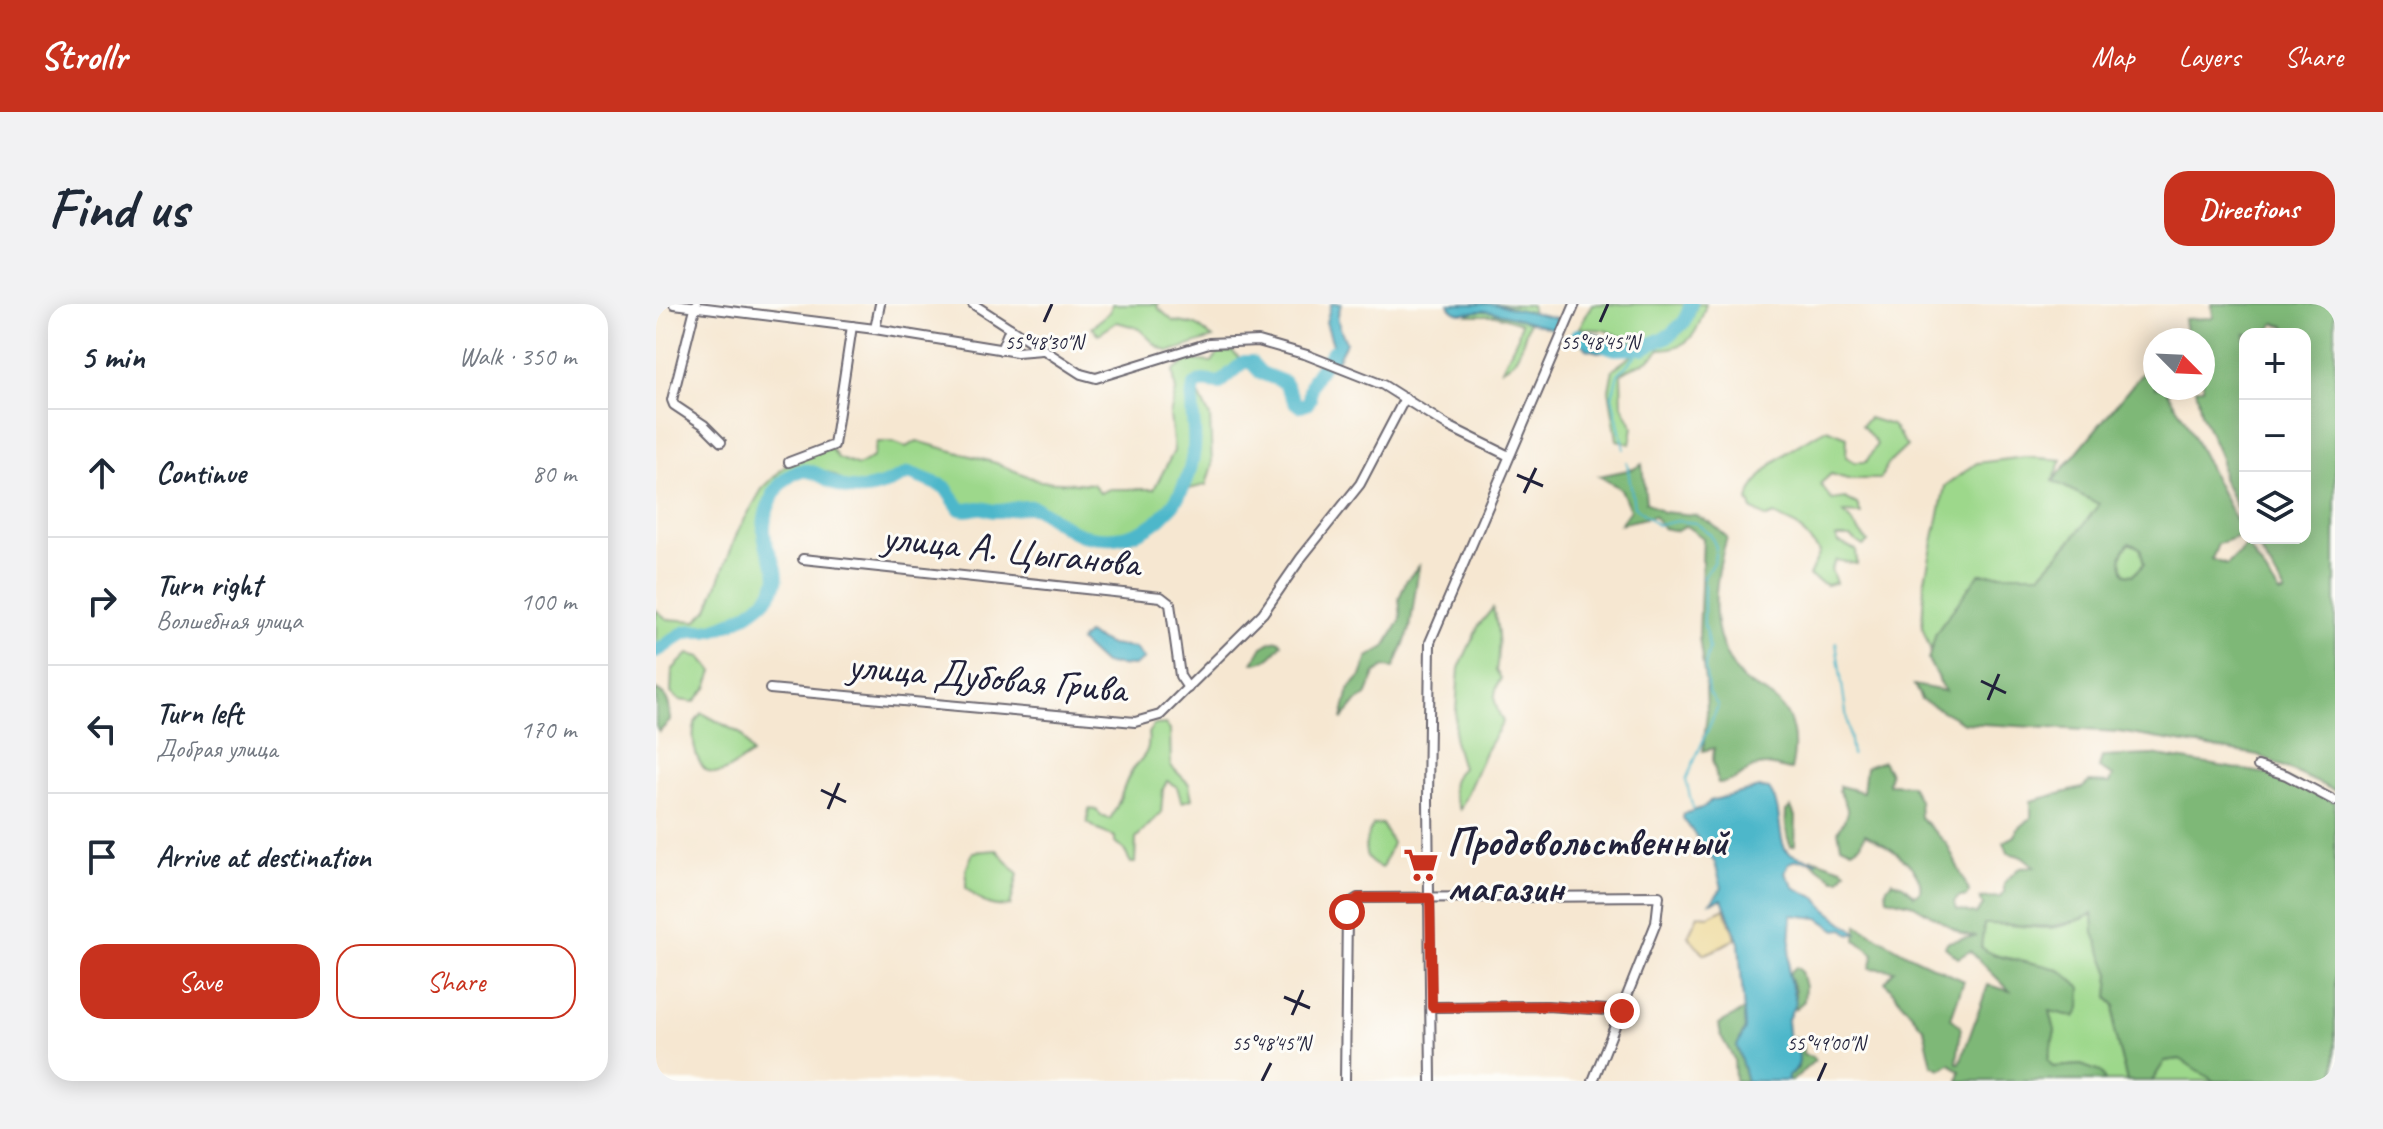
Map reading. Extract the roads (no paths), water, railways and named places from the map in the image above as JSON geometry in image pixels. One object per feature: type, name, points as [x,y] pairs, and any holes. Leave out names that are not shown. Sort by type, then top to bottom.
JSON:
[{"type":"street","points":[[674,304],[875,329],[1001,350],[1029,353],[1042,350]]},
{"type":"street","points":[[875,329],[880,304]]},
{"type":"street","points":[[973,304],[1089,377],[1113,375],[1161,358],[1226,341],[1258,341],[1307,355],[1383,385],[1448,426],[1509,456]]},
{"type":"street","points":[[1431,1081],[1430,642],[1575,304]]},
{"type":"street","points":[[696,305],[672,400],[674,405],[704,425],[721,442]]},
{"type":"street","points":[[789,462],[834,445],[852,326]]},
{"type":"street","points":[[1001,350],[1010,328]]},
{"type":"street","name":"улица Дубовая Грива","points":[[770,689],[1135,722],[1160,715],[1263,613],[1360,484],[1405,398]]},
{"type":"street","name":"улица А. Цыганова","points":[[803,559],[1161,597],[1170,604],[1180,676],[1188,688]]},
{"type":"street","points":[[2258,766],[2286,775],[2335,801]]},
{"type":"street","points":[[1345,1081],[1349,906],[1358,898],[1659,896],[1656,923],[1593,1081]]},
{"type":"street","points":[[1432,1007],[1547,1006],[1622,1011]]},
{"type":"water","points":[[1331,304],[1342,304],[1338,319],[1346,343],[1337,360],[1328,357],[1334,348],[1326,322]]},
{"type":"water","points":[[1448,304],[1494,304],[1557,318],[1558,325],[1553,329],[1483,311],[1459,313]]},
{"type":"water","points":[[1691,304],[1697,304],[1689,323],[1677,336],[1665,342],[1659,337],[1676,328]]},
{"type":"water","points":[[1584,332],[1602,336],[1615,349],[1598,352],[1587,349],[1580,340]]},
{"type":"water","points":[[1087,634],[1110,645],[1135,648],[1144,659],[1134,666],[1104,664],[1079,641]]},
{"type":"water","points":[[1759,788],[1769,789],[1773,796],[1787,851],[1818,862],[1797,860],[1789,863],[1785,873],[1795,888],[1817,898],[1857,933],[1850,935],[1844,929],[1836,930],[1818,918],[1792,915],[1788,974],[1796,1002],[1787,1021],[1789,1042],[1798,1049],[1799,1058],[1788,1081],[1747,1081],[1737,1046],[1745,1029],[1739,943],[1722,899],[1711,902],[1722,888],[1715,863],[1683,818],[1683,814],[1705,807],[1710,801]]},
{"type":"waterway","points":[[1577,335],[1615,349],[1643,348],[1670,335],[1685,321],[1691,304]]},
{"type":"waterway","points":[[1624,449],[1612,396],[1618,374],[1643,348]]},
{"type":"waterway","points":[[656,651],[690,631],[712,630],[739,619],[771,593],[777,574],[764,535],[766,514],[773,495],[793,474],[808,471],[843,487],[858,490],[881,486],[909,473],[945,487],[960,509],[1000,511],[1033,507],[1078,534],[1108,538],[1128,536],[1161,518],[1183,488],[1194,448],[1194,386],[1202,381],[1220,383],[1244,362],[1251,362],[1261,373],[1284,382],[1300,406],[1307,404],[1314,379],[1333,351]]},
{"type":"waterway","points":[[1627,463],[1634,506],[1657,525],[1678,521],[1696,523],[1710,534],[1716,547],[1714,561],[1704,577],[1704,624],[1709,648],[1705,667],[1708,691],[1718,706],[1686,780],[1693,809]]},
{"type":"waterway","points":[[1836,642],[1852,755]]},
{"type":"place","name":"Продовольственный магазин","points":[[1421,865]]}]
